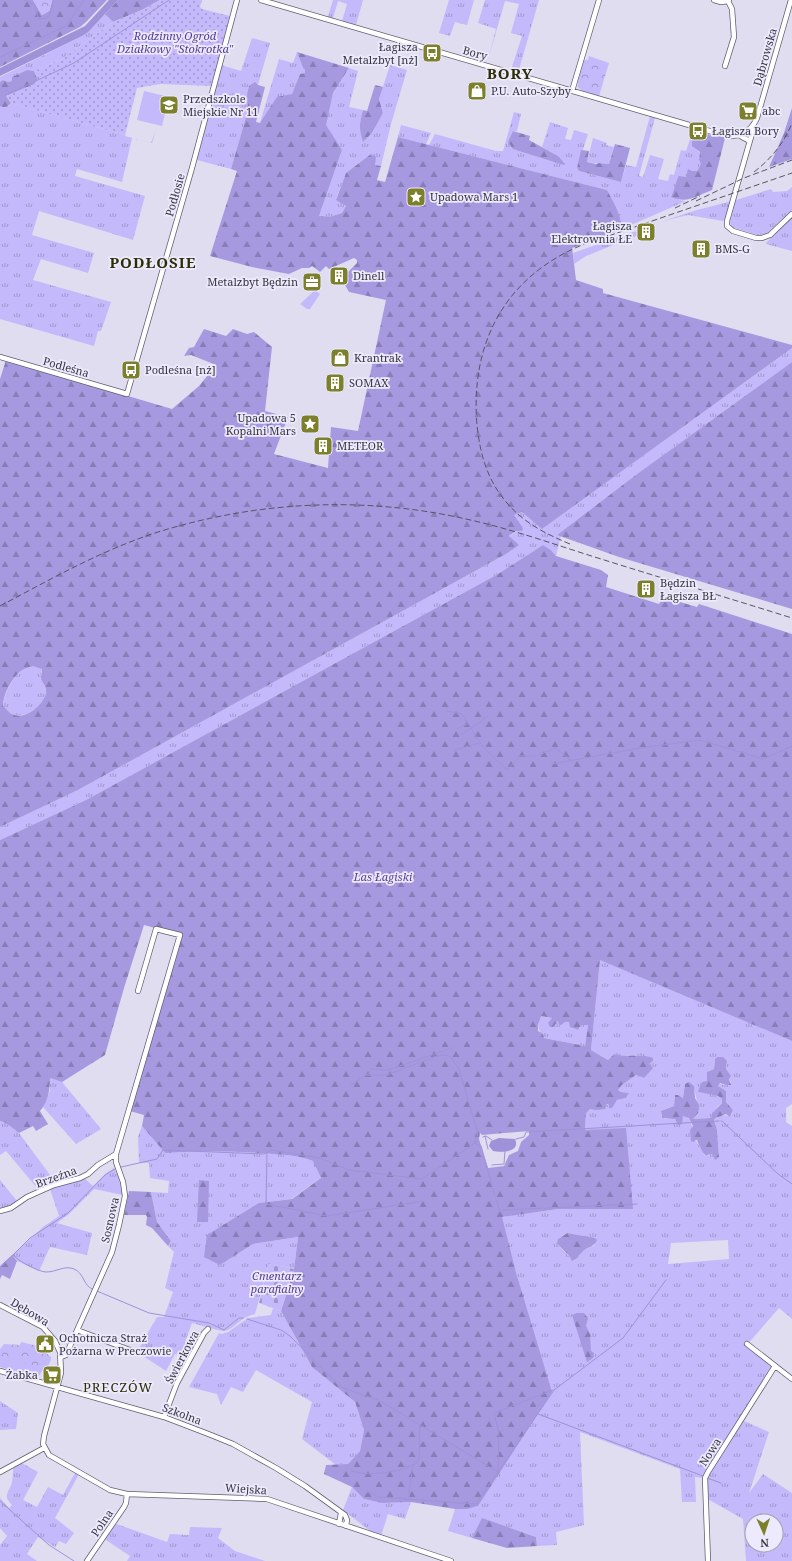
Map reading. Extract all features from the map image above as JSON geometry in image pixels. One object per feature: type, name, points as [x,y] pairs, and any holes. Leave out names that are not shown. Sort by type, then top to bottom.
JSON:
[{"type":"street","name":"Podłosie","points":[[127,394],[192,168],[237,0]]},
{"type":"street","name":"Bory","points":[[261,0],[726,135],[740,135]]},
{"type":"street","points":[[572,91],[599,0]]},
{"type":"street","points":[[714,0],[721,2],[729,1],[732,9],[734,37],[724,66]]},
{"type":"street","name":"Dąbrowska","points":[[791,0],[757,118],[752,127],[754,130],[727,221],[727,226],[733,231],[756,238],[762,238],[770,235],[792,214]]},
{"type":"street","points":[[750,141],[740,135],[752,127]]},
{"type":"street","name":"Podleśna","points":[[0,357],[127,394]]},
{"type":"street","name":"Sosnowa","points":[[61,1357],[66,1355],[112,1252],[125,1196],[123,1182],[116,1162],[116,1154],[180,935],[156,929],[138,991]]},
{"type":"street","name":"Brzeźna","points":[[0,1211],[11,1208],[27,1197],[54,1185],[84,1176],[116,1154]]},
{"type":"street","name":"Dębowa","points":[[0,1304],[43,1328],[55,1341],[61,1357]]},
{"type":"street","points":[[77,1330],[135,1352]]},
{"type":"street","name":"Świerkowa","points":[[164,1416],[177,1383],[204,1333],[208,1330]]},
{"type":"street","points":[[747,1344],[792,1379]]},
{"type":"street","points":[[0,1472],[44,1448],[42,1442],[58,1386],[62,1367],[61,1357]]},
{"type":"street","name":"Nowa","points":[[708,1561],[705,1478],[775,1366]]},
{"type":"street","name":"Szkolna","points":[[0,1371],[164,1416],[211,1434],[253,1455],[305,1486],[341,1513]]},
{"type":"street","name":"Wiejska","points":[[44,1448],[53,1458],[115,1492],[127,1494],[267,1498],[339,1524],[451,1561]]},
{"type":"street","name":"Polna","points":[[87,1561],[124,1508],[127,1494]]},
{"type":"street","points":[[339,1524],[341,1513],[346,1517],[346,1526]]},
{"type":"green space","points":[[0,0],[33,0],[42,15],[49,11],[53,0],[107,0],[80,27],[0,67]]},
{"type":"green space","points":[[33,0],[53,0],[49,11],[42,15]]},
{"type":"green space","points":[[118,0],[160,0],[142,10],[113,22],[105,14]]},
{"type":"green space","name":"Rodzinny Ogród Działkowy \"Stokrotka\"","points":[[160,0],[202,0],[200,7],[202,9],[230,16],[211,86],[160,84],[137,88],[125,135],[14,104],[11,103],[6,96],[35,84],[38,80],[34,71],[62,59],[113,22],[142,10]]},
{"type":"green space","points":[[333,0],[363,0],[356,25],[342,21],[347,4],[338,1],[333,18],[328,17]]},
{"type":"green space","points":[[449,0],[474,0],[467,25],[455,22],[450,36],[439,33]]},
{"type":"green space","points":[[485,0],[539,0],[518,73],[511,70],[522,36],[511,33],[519,4],[505,1],[487,63],[496,29],[478,23]]},
{"type":"green space","points":[[105,14],[113,22],[62,59],[34,71],[27,70],[12,77],[12,81],[8,82],[3,80],[0,82],[0,77],[82,36]]},
{"type":"green space","points":[[252,38],[270,43],[258,85],[255,83],[249,86],[247,94],[248,110],[231,169],[197,160],[221,65],[241,71]]},
{"type":"green space","points":[[297,52],[305,73],[300,74],[292,94],[260,123],[279,59],[293,63]]},
{"type":"green space","points":[[297,52],[349,68],[333,93],[326,125],[342,150],[319,216],[329,217],[342,213],[346,206],[336,200],[346,173],[371,154],[376,157],[375,165],[381,166],[377,180],[385,182],[398,137],[607,190],[619,213],[622,229],[572,248],[576,280],[603,289],[603,293],[792,345],[792,348],[542,529],[522,512],[514,515],[523,528],[522,531],[516,531],[509,536],[519,545],[506,554],[78,790],[0,827],[0,379],[6,360],[172,409],[199,386],[216,365],[191,355],[184,356],[189,348],[194,347],[204,329],[226,336],[233,329],[247,334],[254,332],[272,347],[265,411],[288,417],[274,454],[328,468],[331,427],[358,431],[386,300],[349,292],[344,283],[346,280],[343,277],[357,263],[357,260],[354,258],[329,269],[326,266],[320,272],[312,266],[309,268],[302,268],[289,274],[252,267],[210,256],[237,171],[231,169],[248,110],[247,94],[249,86],[255,82],[258,85],[265,87],[256,122],[260,123],[277,97],[292,94],[300,74],[305,73]],"holes":[[[33,666],[42,669],[41,678],[46,691],[42,702],[28,714],[17,716],[11,713],[3,706],[3,701],[9,685],[24,669]]]},
{"type":"green space","points":[[589,56],[609,63],[599,96],[582,91],[578,87],[584,60],[588,60]]},
{"type":"green space","points":[[390,65],[407,70],[391,124],[381,166],[375,165],[371,154],[346,173],[336,199],[346,206],[342,213],[329,217],[319,216],[342,150],[325,125],[333,93],[349,68],[358,71],[349,107],[363,110],[360,122],[363,142],[372,133],[383,113],[379,99]]},
{"type":"green space","points":[[27,70],[34,71],[38,80],[35,84],[6,96],[11,103],[6,107],[0,106],[0,82],[3,80],[8,82],[12,81],[12,77]]},
{"type":"green space","points":[[375,85],[383,87],[379,99],[383,113],[372,133],[363,142],[360,129],[361,119],[363,110],[367,111]]},
{"type":"green space","points":[[144,91],[169,97],[162,126],[137,120]]},
{"type":"green space","points":[[11,103],[125,135],[128,122],[125,136],[132,138],[122,182],[77,169],[75,176],[145,196],[133,240],[39,211],[32,235],[94,253],[88,273],[41,259],[33,280],[111,302],[101,331],[98,331],[94,346],[0,319],[0,106],[8,106]]},
{"type":"green space","points":[[792,108],[792,159],[769,167],[784,133]]},
{"type":"green space","points":[[514,112],[521,114],[517,131],[513,131],[509,142],[513,149],[558,156],[542,147],[550,122],[568,128],[565,139],[571,140],[574,130],[588,134],[577,168],[579,171],[621,182],[626,165],[636,167],[650,116],[655,118],[639,176],[643,177],[650,155],[664,159],[658,179],[668,181],[670,174],[674,175],[681,150],[686,151],[693,130],[695,131],[692,145],[700,153],[699,160],[701,164],[697,171],[692,171],[686,177],[677,179],[675,190],[679,200],[686,201],[622,229],[619,213],[607,190],[429,145],[435,134],[496,151],[503,151]]},
{"type":"green space","points":[[401,125],[431,133],[426,144],[398,137]]},
{"type":"green space","points":[[513,131],[530,136],[529,140],[558,156],[565,164],[564,165],[513,149],[508,142]]},
{"type":"green space","points":[[695,131],[725,138],[712,190],[692,198],[682,200],[677,199],[671,197],[679,176],[686,177],[688,169],[697,171],[701,164],[699,160],[700,152],[692,146]]},
{"type":"green space","points":[[593,138],[607,143],[606,145],[614,147],[609,164],[587,162]]},
{"type":"green space","points":[[615,144],[630,148],[621,182],[579,171],[577,168],[581,150],[589,151],[587,162],[609,164]]},
{"type":"green space","points":[[792,187],[792,210],[766,234],[757,235],[731,227],[730,222],[736,200],[771,189],[773,192],[787,191]]},
{"type":"green space","points":[[732,201],[723,221],[688,215],[663,221],[697,210]]},
{"type":"green space","points":[[792,217],[792,251],[766,244],[766,243]]},
{"type":"green space","points":[[640,231],[641,234],[586,256],[574,264],[573,253],[633,232]]},
{"type":"green space","points":[[315,290],[320,294],[310,309],[307,309],[300,304]]},
{"type":"green space","points":[[792,348],[792,362],[637,474],[557,535],[561,536],[556,556],[551,550],[543,545],[498,574],[86,800],[0,840],[0,827],[78,790],[506,554],[516,543],[509,536],[517,531],[518,522],[513,515],[522,512],[543,528]]},
{"type":"green space","points":[[792,362],[792,609],[619,557],[557,535],[637,474]]},
{"type":"green space","name":"Las Łagiski","points":[[543,545],[551,550],[556,556],[601,570],[608,575],[606,587],[659,604],[663,597],[697,607],[699,604],[792,634],[792,1041],[600,960],[591,1050],[608,1060],[614,1054],[653,1058],[653,1061],[649,1064],[653,1068],[644,1078],[636,1075],[622,1085],[618,1090],[629,1093],[626,1098],[617,1100],[612,1108],[609,1108],[609,1105],[607,1104],[605,1109],[590,1109],[586,1113],[585,1130],[626,1128],[633,1209],[558,1209],[502,1217],[517,1276],[552,1392],[478,1506],[467,1509],[455,1509],[411,1502],[382,1503],[364,1499],[352,1487],[324,1474],[326,1465],[348,1464],[360,1451],[364,1430],[355,1402],[312,1367],[281,1311],[294,1269],[298,1237],[253,1244],[220,1265],[204,1257],[207,1235],[259,1203],[292,1199],[321,1178],[313,1161],[293,1156],[260,1153],[165,1153],[142,1126],[144,1115],[130,1111],[181,935],[144,925],[105,1055],[62,1082],[50,1078],[48,1096],[40,1111],[48,1124],[36,1131],[33,1126],[19,1133],[8,1124],[0,1121],[0,840],[86,800],[498,574]],"holes":[[[541,1016],[552,1018],[548,1023],[550,1027],[553,1027],[558,1021],[561,1025],[565,1022],[569,1022],[570,1027],[578,1030],[581,1025],[588,1025],[585,1046],[544,1038],[543,1034],[538,1031]],[[529,1131],[529,1135],[521,1142],[518,1151],[509,1155],[504,1166],[488,1168],[479,1139],[480,1133],[482,1135]]]},
{"type":"green space","points":[[33,666],[42,668],[41,676],[46,690],[45,697],[35,709],[30,712],[20,715],[13,714],[3,706],[7,691],[13,680],[20,672]]},
{"type":"green space","points":[[600,959],[792,1041],[792,1104],[786,1108],[786,1122],[792,1126],[792,1319],[779,1308],[746,1346],[774,1369],[744,1421],[769,1432],[749,1493],[763,1474],[792,1493],[792,1561],[746,1561],[745,1553],[784,1553],[784,1513],[744,1513],[744,1533],[743,1519],[704,1497],[703,1478],[695,1477],[696,1502],[682,1502],[680,1469],[580,1432],[584,1525],[556,1532],[557,1545],[537,1546],[536,1537],[483,1519],[472,1538],[448,1531],[455,1509],[467,1509],[517,1276],[501,1217],[558,1209],[633,1209],[585,1130],[586,1112],[595,1107],[613,1104],[617,1100],[626,1098],[629,1093],[618,1090],[622,1085],[636,1075],[644,1078],[650,1057],[636,1055],[620,1056],[614,1054],[608,1060],[591,1050]],"holes":[[[720,1057],[727,1064],[726,1069],[731,1083],[726,1085],[719,1084],[718,1086],[726,1095],[726,1102],[733,1110],[731,1116],[722,1115],[714,1120],[717,1130],[719,1157],[710,1154],[705,1156],[695,1139],[690,1119],[685,1116],[682,1117],[682,1120],[676,1120],[673,1118],[665,1119],[661,1116],[661,1111],[674,1106],[675,1095],[683,1098],[685,1084],[695,1091],[698,1111],[693,1119],[711,1118],[713,1112],[716,1111],[718,1106],[722,1103],[722,1099],[712,1094],[705,1082],[707,1081],[707,1073],[714,1069],[715,1059]],[[566,1233],[589,1237],[595,1245],[582,1251],[574,1261],[559,1246],[558,1239]],[[728,1240],[729,1259],[668,1264],[671,1243]]]},
{"type":"green space","points":[[540,1016],[552,1018],[556,1023],[559,1021],[569,1022],[574,1029],[578,1030],[581,1025],[588,1025],[585,1046],[544,1038],[540,1033],[539,1028]]},
{"type":"green space","points":[[717,1057],[723,1057],[727,1061],[726,1069],[731,1076],[729,1079],[731,1085],[720,1083],[718,1086],[726,1091],[726,1102],[733,1110],[730,1117],[726,1114],[714,1120],[717,1130],[719,1157],[715,1160],[713,1155],[710,1154],[706,1156],[697,1140],[694,1142],[691,1141],[690,1130],[693,1126],[689,1118],[683,1116],[682,1124],[678,1125],[675,1119],[662,1118],[661,1111],[674,1106],[675,1095],[683,1098],[685,1084],[689,1082],[694,1086],[695,1098],[699,1108],[698,1113],[693,1119],[711,1118],[712,1113],[722,1103],[722,1099],[718,1096],[698,1091],[702,1082],[707,1081],[707,1072],[714,1069],[715,1059]]},
{"type":"green space","points":[[50,1078],[62,1082],[101,1129],[76,1144],[43,1107],[50,1091]]},
{"type":"green space","points":[[0,1121],[8,1124],[19,1133],[56,1183],[38,1189],[6,1151],[0,1155]]},
{"type":"green space","points":[[142,1126],[165,1153],[232,1152],[293,1156],[313,1161],[321,1178],[291,1199],[259,1203],[220,1265],[253,1244],[298,1237],[294,1269],[269,1264],[255,1314],[250,1315],[229,1330],[223,1331],[192,1323],[185,1342],[195,1346],[188,1361],[175,1354],[166,1371],[137,1352],[157,1317],[164,1317],[173,1292],[165,1288],[174,1252],[168,1246],[171,1241],[157,1222],[151,1192],[168,1193],[169,1181],[150,1178],[149,1163],[139,1163],[138,1137]]},
{"type":"green space","points":[[114,1168],[118,1176],[123,1195],[94,1189],[70,1213],[57,1223],[92,1233],[87,1255],[50,1247],[39,1271],[17,1261],[12,1255],[43,1227],[59,1216],[50,1189],[84,1178],[93,1186],[105,1174]]},
{"type":"green space","points":[[0,1180],[17,1201],[8,1207],[0,1209]]},
{"type":"green space","points":[[199,1180],[209,1181],[208,1222],[197,1222]]},
{"type":"green space","points":[[129,1191],[151,1192],[157,1222],[171,1241],[168,1246],[152,1228],[146,1225],[146,1215],[124,1215]]},
{"type":"green space","points":[[567,1233],[595,1238],[597,1240],[594,1245],[584,1250],[572,1261],[557,1243],[558,1239]]},
{"type":"green space","points":[[12,1255],[17,1261],[10,1279],[2,1275],[0,1279],[0,1266]]},
{"type":"green space","name":"Cmentarz parafialny","points":[[269,1264],[294,1269],[281,1311],[259,1303]]},
{"type":"green space","points":[[273,1308],[281,1311],[312,1367],[355,1402],[364,1430],[360,1451],[348,1464],[336,1465],[302,1439],[312,1402],[256,1370],[243,1392],[231,1387],[221,1405],[217,1394],[189,1387],[219,1333],[221,1334],[228,1332],[248,1318],[271,1315]]},
{"type":"green space","points":[[584,1313],[588,1318],[586,1326],[590,1334],[591,1351],[594,1353],[593,1358],[587,1362],[572,1315]]},
{"type":"green space","points":[[21,1342],[38,1346],[51,1357],[46,1370],[42,1371],[39,1376],[35,1374],[32,1377],[0,1367],[0,1349],[4,1344],[20,1345]]},
{"type":"green space","points":[[10,1357],[26,1362],[23,1372],[7,1367]]},
{"type":"green space","points":[[0,1401],[18,1413],[16,1429],[0,1430]]},
{"type":"green space","points":[[20,1462],[38,1472],[23,1500],[37,1507],[48,1487],[63,1495],[75,1473],[79,1474],[55,1518],[74,1533],[66,1544],[59,1541],[55,1547],[38,1537],[27,1554],[37,1561],[0,1561],[0,1545],[7,1536],[0,1528],[0,1498],[9,1508],[12,1505],[7,1499],[7,1494],[12,1482],[13,1466]]},
{"type":"green space","points":[[352,1487],[364,1499],[382,1503],[411,1502],[405,1519],[388,1514],[381,1536],[373,1533],[343,1510]]},
{"type":"green space","points":[[482,1518],[536,1537],[537,1546],[507,1548],[472,1538]]},
{"type":"green space","points":[[114,1523],[167,1542],[170,1534],[189,1535],[190,1527],[222,1528],[218,1538],[235,1551],[265,1561],[127,1561],[130,1556],[103,1538]]},
{"type":"shaded area","points":[[109,0],[118,0],[88,32],[0,76],[0,68],[85,26]]},
{"type":"shaded area","points":[[499,1138],[515,1139],[515,1147],[505,1152],[493,1151],[489,1146],[491,1141]]},
{"type":"waterway","points":[[24,0],[35,5],[38,18],[44,19],[50,15],[53,0]]},
{"type":"waterway","points":[[0,57],[66,26],[84,0]]},
{"type":"waterway","points":[[6,95],[74,63],[169,0]]},
{"type":"waterway","points":[[446,711],[462,714],[483,747],[507,770],[520,756],[537,756],[555,748],[571,760]]},
{"type":"waterway","points":[[461,735],[488,716]]},
{"type":"waterway","points":[[457,729],[467,724]]},
{"type":"waterway","points":[[552,764],[640,748],[700,740],[763,759],[792,746]]},
{"type":"waterway","points":[[455,750],[479,743]]},
{"type":"waterway","points":[[351,1085],[369,1073],[371,1069],[391,1069],[452,1048]]},
{"type":"waterway","points":[[365,1075],[387,1075],[434,1057],[442,1055],[450,1056],[459,1069],[478,1134],[474,1143],[481,1146],[495,1196]]},
{"type":"waterway","points":[[516,1139],[524,1137],[526,1132],[719,1121]]},
{"type":"waterway","points":[[721,1121],[778,1174],[792,1184]]},
{"type":"waterway","points":[[485,1136],[488,1149]]},
{"type":"waterway","points":[[483,1137],[486,1136],[492,1140]]},
{"type":"waterway","points":[[121,1167],[157,1159],[163,1150],[264,1154],[271,1150],[320,1158],[349,1170],[422,1179],[478,1141]]},
{"type":"waterway","points":[[492,1165],[504,1164],[505,1151]]},
{"type":"waterway","points":[[267,1153],[266,1204],[327,1216],[424,1201]]},
{"type":"waterway","points":[[0,1268],[30,1238],[68,1213],[105,1175],[115,1169]]},
{"type":"waterway","points":[[496,1199],[500,1211]]},
{"type":"waterway","points":[[503,1210],[637,1204]]},
{"type":"waterway","points":[[13,1255],[24,1263],[43,1272],[50,1272],[64,1268],[74,1269],[80,1273],[87,1285],[92,1289]]},
{"type":"waterway","points":[[382,1402],[498,1472],[554,1390],[623,1338],[666,1280]]},
{"type":"waterway","points":[[97,1291],[149,1313],[209,1323],[224,1330],[239,1318],[243,1318]]},
{"type":"waterway","points":[[247,1319],[281,1330],[290,1336],[340,1387],[378,1400]]},
{"type":"waterway","points":[[367,1492],[379,1497],[476,1504],[498,1472],[499,1433],[494,1413],[553,1390]]},
{"type":"waterway","points":[[538,1414],[703,1476]]},
{"type":"waterway","points":[[352,1471],[368,1474],[385,1473],[402,1469],[417,1463],[419,1459],[420,1426]]},
{"type":"waterway","points":[[410,1499],[409,1493],[413,1465]]},
{"type":"waterway","points":[[707,1478],[721,1483]]},
{"type":"waterway","points":[[0,1501],[49,1545],[74,1561]]},
{"type":"railway","points":[[754,172],[766,162],[776,150],[792,123]]},
{"type":"railway","points":[[696,201],[744,178],[792,160]]},
{"type":"railway","points":[[570,544],[536,527],[514,510],[494,485],[486,466],[478,436],[476,395],[480,367],[487,340],[498,316],[513,294],[532,275],[555,259],[582,245],[792,173]]},
{"type":"railway","points":[[675,208],[700,196]]},
{"type":"railway","points":[[0,606],[97,556],[158,532],[234,514],[273,508],[311,505],[350,505],[389,507],[428,512],[483,523],[792,618]]},
{"type":"place","name":"Łagisza Metalzbyt [nż]","points":[[432,53]]},
{"type":"place","name":"P.U. Auto-Szyby","points":[[477,91]]},
{"type":"place","name":"Przedszkole Miejskie Nr 11","points":[[169,105]]},
{"type":"place","name":"abc","points":[[748,111]]},
{"type":"place","name":"Łagisza Bory","points":[[698,131]]},
{"type":"place","name":"Upadowa Mars 1","points":[[416,197]]},
{"type":"place","name":"Łagisza Elektrownia ŁE","points":[[646,232]]},
{"type":"place","name":"BMS-G","points":[[701,249]]},
{"type":"place","name":"Dinell","points":[[339,276]]},
{"type":"place","name":"Metalzbyt Będzin","points":[[312,282]]},
{"type":"place","name":"Krantrak","points":[[340,358]]},
{"type":"place","name":"Podleśna [nż]","points":[[131,370]]},
{"type":"place","name":"SOMAX","points":[[335,383]]},
{"type":"place","name":"Upadowa 5 Kopalni Mars","points":[[310,424]]},
{"type":"place","name":"METEOR","points":[[323,446]]},
{"type":"place","name":"Będzin Łagisza BŁ","points":[[646,589]]},
{"type":"place","name":"Ochotnicza Straż Pożarna w Preczowie","points":[[45,1344]]},
{"type":"place","name":"Żabka","points":[[52,1375]]},
{"type":"district","name":"BORY","points":[[510,74]]},
{"type":"district","name":"PODŁOSIE","points":[[153,263]]},
{"type":"district","name":"PRECZÓW","points":[[118,1387]]}]
